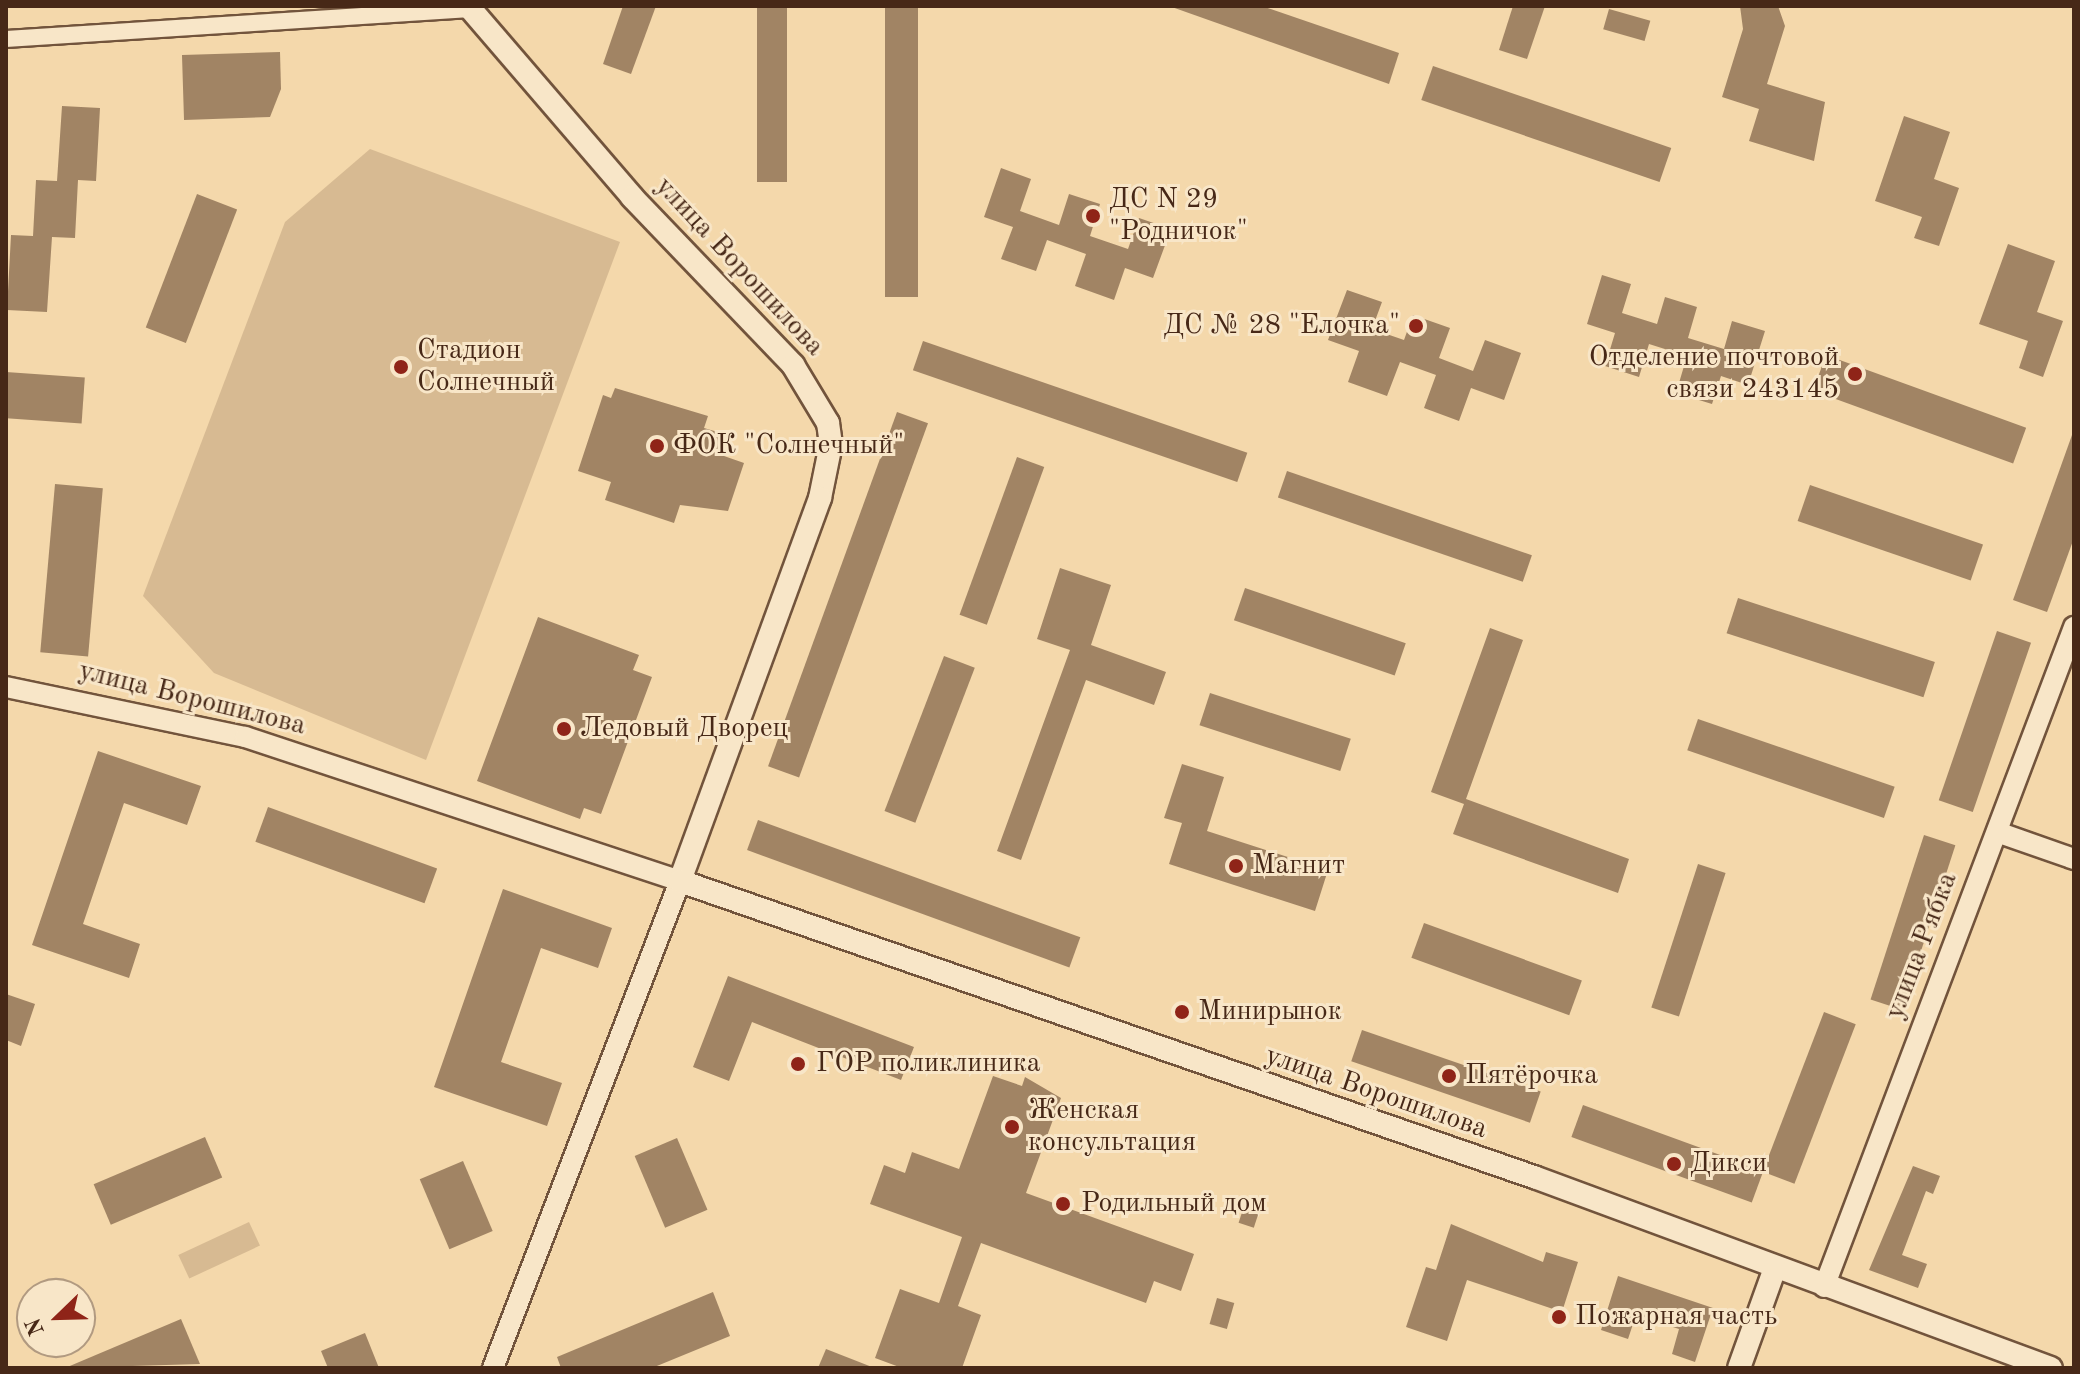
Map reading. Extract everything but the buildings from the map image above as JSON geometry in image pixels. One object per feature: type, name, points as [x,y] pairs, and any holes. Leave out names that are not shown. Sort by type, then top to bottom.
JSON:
[{"type":"main road","name":"улица Ворошилова","points":[[469,7],[632,197],[793,365],[828,423],[831,444],[820,498],[680,881],[1534,1177],[1824,1287],[2051,1368]]},
{"type":"main road","points":[[1739,1368],[1775,1268]]},
{"type":"street","name":"улица Ворошилова","points":[[6,39],[469,7]]},
{"type":"street","name":"улица Рябка","points":[[1824,1287],[2074,627]]},
{"type":"street","name":"улица Ворошилова","points":[[6,687],[245,737],[680,881],[493,1368]]},
{"type":"street","points":[[1997,832],[2074,859]]},
{"type":"shaded area","name":"Стадион Солнечный","points":[[370,149],[620,242],[426,760],[214,673],[143,596],[285,222]]},
{"type":"shaded area","points":[[249,1222],[260,1246],[189,1279],[178,1255]]},
{"type":"place","name":"ДС N 29 \"Родничок\"","points":[[1093,216]]},
{"type":"place","name":"ДС № 28 \"Елочка\"","points":[[1416,326]]},
{"type":"place","name":"Стадион Солнечный","points":[[401,367]]},
{"type":"place","name":"Отделение почтовой связи 243145","points":[[1855,374]]},
{"type":"place","name":"ФОК \"Солнечный\"","points":[[657,446]]},
{"type":"place","name":"Ледовый Дворец","points":[[564,729]]},
{"type":"place","name":"Магнит","points":[[1236,866]]},
{"type":"place","name":"Минирынок","points":[[1182,1012]]},
{"type":"place","name":"ГОР поликлиника","points":[[798,1064]]},
{"type":"place","name":"Пятёрочка","points":[[1449,1076]]},
{"type":"place","name":"Женская консультация","points":[[1012,1127]]},
{"type":"place","name":"Дикси","points":[[1674,1164]]},
{"type":"place","name":"Родильный дом","points":[[1063,1204]]},
{"type":"place","name":"Пожарная часть","points":[[1559,1317]]}]
